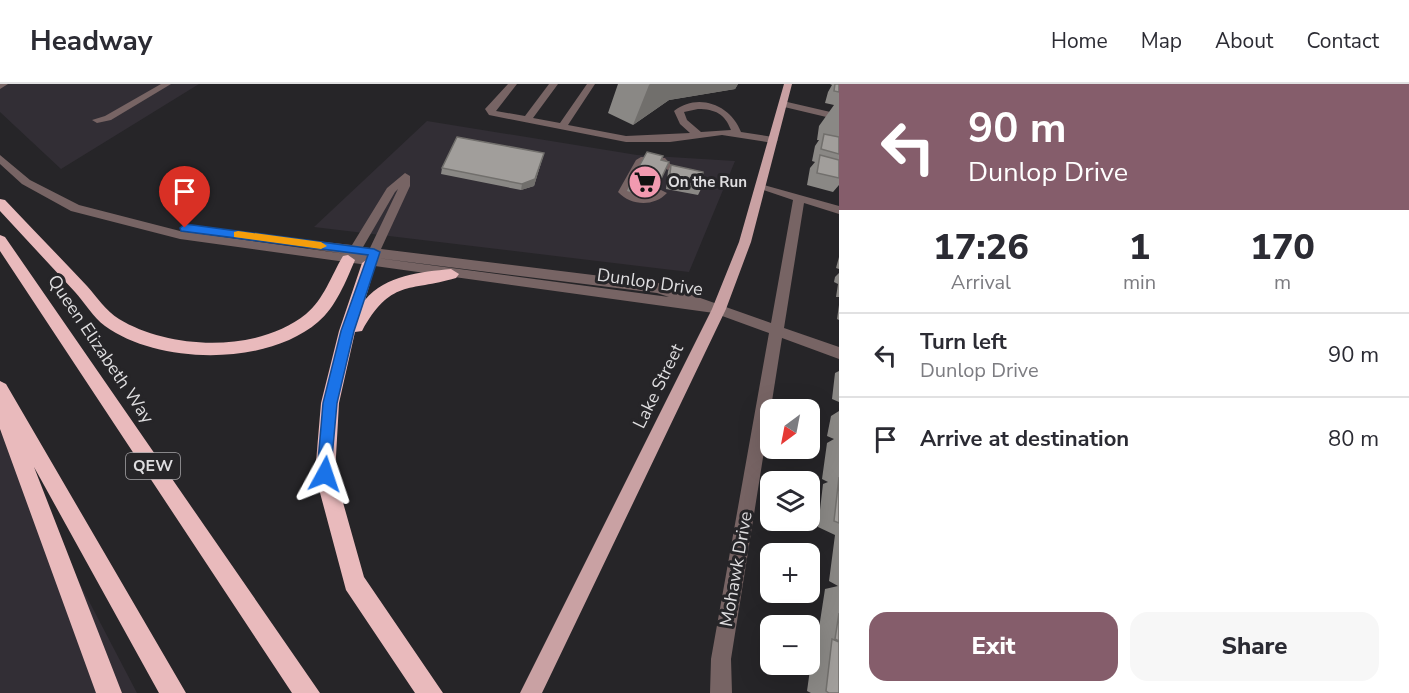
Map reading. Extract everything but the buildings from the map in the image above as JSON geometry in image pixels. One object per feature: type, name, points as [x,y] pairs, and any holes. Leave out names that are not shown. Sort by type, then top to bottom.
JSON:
[{"type":"highway","points":[[0,203],[112,322],[159,343],[210,348],[242,346],[272,340],[294,330],[311,318],[327,300],[351,255]]},
{"type":"highway","name":"Queen Elizabeth Way","points":[[0,240],[307,693]]},
{"type":"highway","points":[[372,258],[342,354],[330,403],[325,474],[354,582],[430,693]]},
{"type":"highway","points":[[342,354],[364,310],[380,293],[407,280],[451,274]]},
{"type":"highway","points":[[0,389],[173,693]]},
{"type":"highway","points":[[0,405],[109,693]]},
{"type":"main road","name":"Lake Street","points":[[531,693],[719,309],[745,242],[788,84]]},
{"type":"street","points":[[0,86],[4,84]]},
{"type":"street","points":[[97,120],[108,118],[167,84]]},
{"type":"street","points":[[513,84],[490,109],[492,113],[626,139],[670,139],[722,132],[773,140]]},
{"type":"street","points":[[527,120],[554,84]]},
{"type":"street","points":[[562,127],[591,84]]},
{"type":"street","points":[[783,104],[839,117]]},
{"type":"street","points":[[699,135],[680,118],[679,111],[687,107],[700,106],[722,111],[729,116],[737,134]]},
{"type":"street","name":"Dunlop Drive","points":[[0,158],[26,182],[75,208],[121,222],[180,235],[658,288],[719,309]]},
{"type":"street","points":[[661,194],[645,201],[633,198],[624,192],[641,160],[661,160],[668,166]]},
{"type":"street","points":[[351,255],[391,190],[405,176],[405,186],[372,258]]},
{"type":"street","points":[[760,187],[839,210]]},
{"type":"street","name":"Mohawk Drive","points":[[721,693],[721,659],[799,198]]},
{"type":"street","name":"Dunlop Drive","points":[[372,258],[451,274],[719,309]]},
{"type":"street","points":[[719,309],[839,353]]},
{"type":"shaded area","points":[[0,84],[199,84],[61,169],[0,112]]},
{"type":"shaded area","points":[[427,121],[637,155],[735,161],[689,272],[314,227]]},
{"type":"shaded area","points":[[0,431],[137,693],[0,693]]},
{"type":"slow traffic","points":[[238,235],[321,246]]},
{"type":"place","name":"On the Run","points":[[645,182]]},
{"type":"route","points":[[185,228],[374,252],[347,331],[330,403],[325,474]]}]
